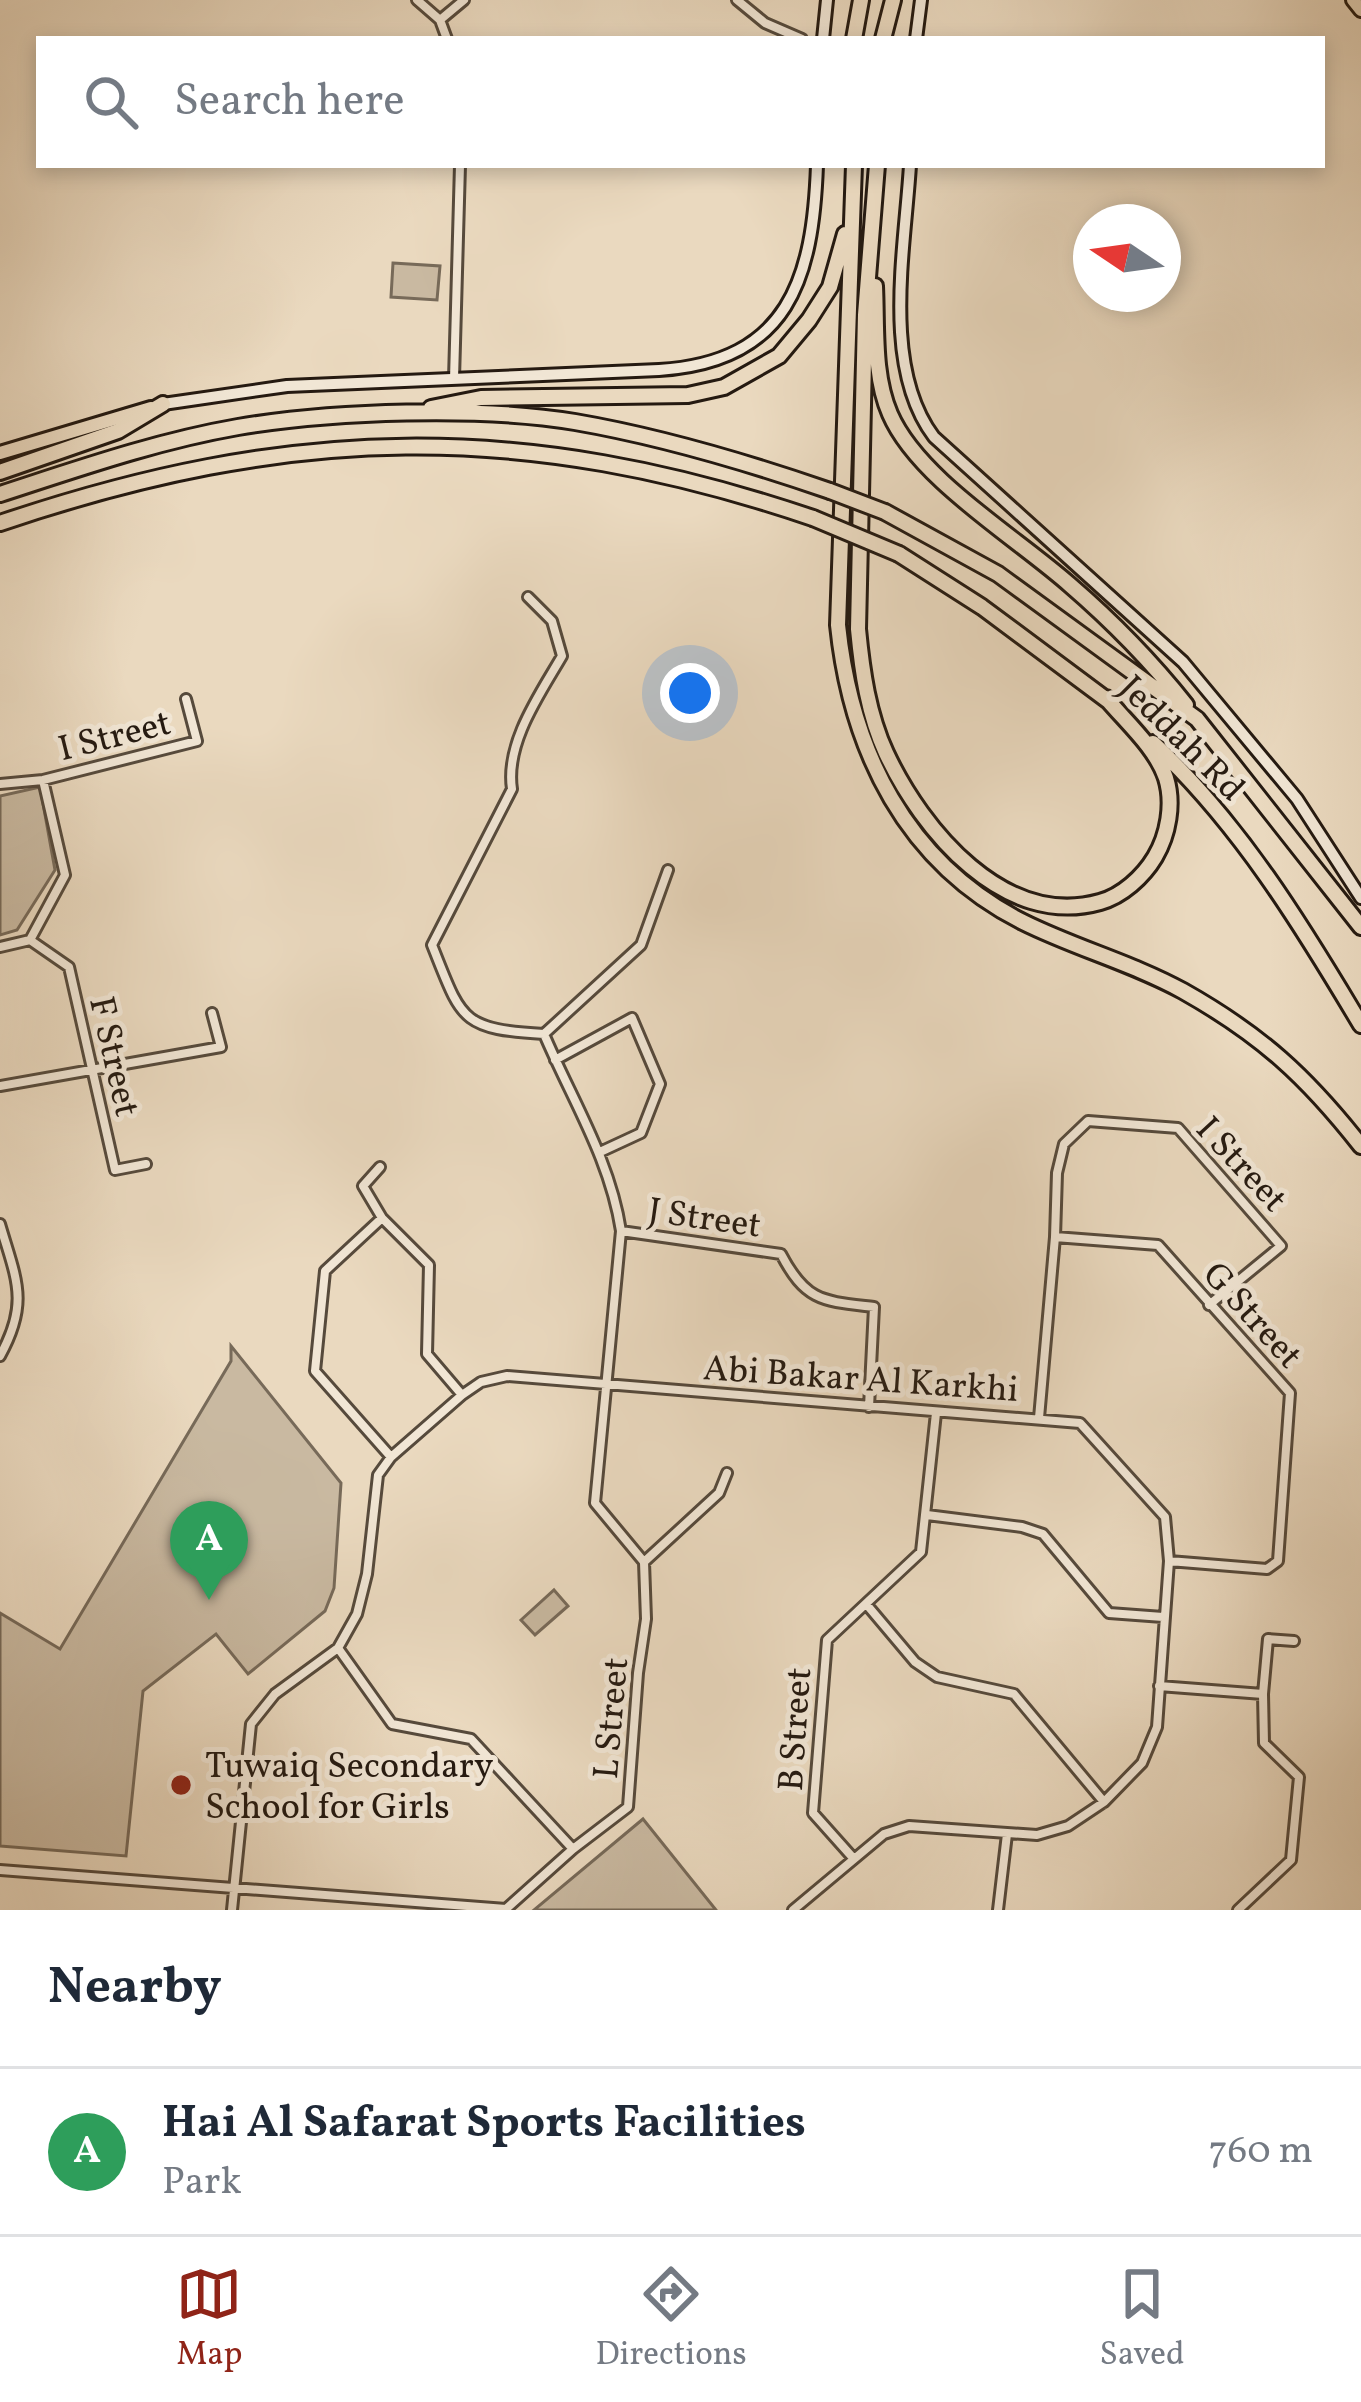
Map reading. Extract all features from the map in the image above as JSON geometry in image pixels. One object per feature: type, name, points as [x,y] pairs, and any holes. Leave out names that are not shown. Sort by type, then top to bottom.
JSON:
[{"type":"highway","points":[[854,36],[857,0]]},
{"type":"highway","points":[[884,36],[891,0]]},
{"type":"highway","points":[[877,168],[865,315],[858,629],[863,677],[885,751],[927,819],[951,848],[986,877],[1007,893],[1039,904],[1084,907],[1112,899],[1151,863],[1164,839],[1169,806],[1167,781],[1156,757],[1106,698]]},
{"type":"highway","points":[[0,494],[237,427],[409,413],[481,398],[688,395],[724,387],[779,356],[830,287],[842,248],[853,173]]},
{"type":"highway","points":[[853,173],[838,626],[856,725],[875,771],[902,818],[981,898],[1024,922],[1180,990],[1229,1019],[1281,1055],[1361,1146]]},
{"type":"highway","points":[[874,227],[878,363],[884,399],[903,438],[931,472],[1071,585],[1151,660],[1197,719]]},
{"type":"highway","points":[[0,472],[118,431],[164,404]]},
{"type":"highway","name":"Jeddah Rd","points":[[409,413],[569,421],[716,454],[885,512],[998,574],[1197,719],[1361,927]]},
{"type":"highway","name":"Jeddah Rd","points":[[0,523],[170,473],[296,451],[410,444],[539,451],[638,468],[813,518],[899,554],[982,607],[1106,698],[1220,813],[1275,887],[1361,1025]]},
{"type":"main road","points":[[1353,0],[1361,10]]},
{"type":"main road","points":[[0,453],[164,404]]},
{"type":"street","points":[[417,0],[440,20],[446,36]]},
{"type":"street","points":[[440,20],[464,0]]},
{"type":"street","points":[[737,0],[765,23],[795,36]]},
{"type":"street","points":[[823,36],[827,0]]},
{"type":"street","points":[[916,36],[921,0]]},
{"type":"street","points":[[454,379],[460,168]]},
{"type":"street","points":[[164,404],[287,386],[685,368],[739,350],[760,336],[791,299],[803,275],[811,246],[818,168]]},
{"type":"street","points":[[910,168],[902,335],[907,385],[922,421],[934,437],[1183,662],[1297,799],[1361,898]]},
{"type":"street","points":[[528,598],[552,621],[562,656],[517,745],[510,772],[512,789],[432,945],[458,1011],[491,1031],[544,1034],[641,944],[668,870]]},
{"type":"street","name":"I Street","points":[[0,784],[44,780],[197,741],[186,699]]},
{"type":"street","points":[[0,947],[30,940],[65,875],[44,780]]},
{"type":"street","name":"F Street","points":[[30,940],[69,967],[115,1170],[146,1164]]},
{"type":"street","points":[[0,1086],[221,1047],[212,1013]]},
{"type":"street","points":[[555,1060],[632,1018],[660,1084],[641,1133],[600,1152]]},
{"type":"street","points":[[544,1034],[600,1152],[614,1190],[621,1232],[596,1503],[644,1562],[718,1493],[727,1473]]},
{"type":"street","name":"I Street","points":[[1039,1418],[1057,1173],[1064,1144],[1088,1121],[1178,1128],[1281,1246],[1209,1305]]},
{"type":"street","points":[[380,1167],[364,1186],[382,1218],[429,1265],[427,1354],[463,1395]]},
{"type":"street","points":[[382,1218],[326,1271],[316,1371],[392,1457]]},
{"type":"street","points":[[0,1224],[18,1288],[17,1325],[0,1356]]},
{"type":"street","name":"J Street","points":[[621,1232],[782,1254],[797,1285],[824,1301],[874,1307],[869,1407]]},
{"type":"street","name":"G Street","points":[[1055,1237],[1158,1245],[1290,1394],[1279,1561],[1267,1569],[1169,1561]]},
{"type":"street","name":"Abi Bakar Al Karkhi","points":[[232,1910],[251,1724],[275,1694],[338,1648],[357,1614],[367,1574],[377,1475],[481,1382],[507,1376],[1080,1423],[1165,1517],[1169,1561],[1157,1727],[1142,1763],[1104,1802],[1068,1826],[1037,1835],[909,1826],[884,1834],[793,1910]]},
{"type":"street","name":"B Street","points":[[854,1859],[813,1814],[826,1640],[921,1552],[936,1413]]},
{"type":"street","points":[[927,1515],[1043,1534],[1109,1613],[1162,1617]]},
{"type":"street","name":"L Street","points":[[0,1870],[506,1909],[628,1808],[646,1619],[644,1562]]},
{"type":"street","points":[[867,1605],[915,1662],[937,1677],[1014,1694],[1104,1802]]},
{"type":"street","points":[[1238,1910],[1291,1860],[1299,1777],[1264,1743],[1263,1694],[1268,1640],[1294,1640]]},
{"type":"street","points":[[338,1648],[392,1724],[471,1739],[573,1849]]},
{"type":"street","points":[[1160,1686],[1263,1694]]},
{"type":"street","points":[[998,1910],[1007,1834]]},
{"type":"shaded area","points":[[393,263],[440,266],[437,300],[391,297]]},
{"type":"shaded area","points":[[40,787],[55,870],[17,930],[0,935],[0,796]]},
{"type":"shaded area","points":[[231,1346],[341,1483],[334,1588],[325,1611],[248,1674],[216,1634],[143,1691],[126,1856],[0,1846],[0,1613],[60,1649],[231,1361]]},
{"type":"shaded area","points":[[554,1590],[568,1606],[535,1635],[521,1620]]},
{"type":"shaded area","points":[[643,1819],[716,1910],[534,1910]]},
{"type":"place","name":"Hai Al Safarat Sports Facilities","points":[[209,1600]]},
{"type":"place","name":"Tuwaiq Secondary School for Girls","points":[[181,1785]]}]
